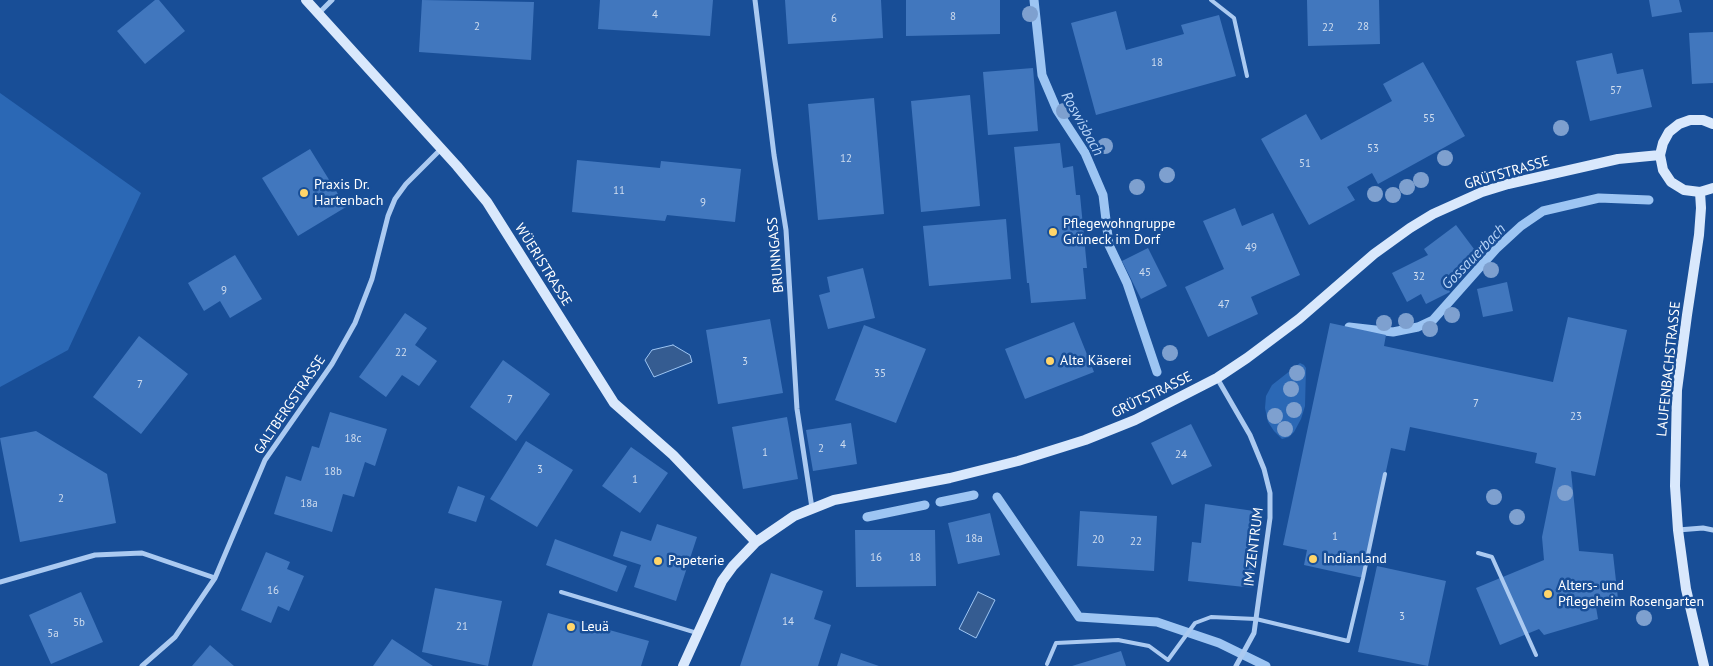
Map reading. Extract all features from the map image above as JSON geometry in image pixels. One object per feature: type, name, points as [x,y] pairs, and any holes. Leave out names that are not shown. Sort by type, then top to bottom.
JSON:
[{"type":"main road","name":"WÜERISTRASSE","points":[[306,0],[477,189],[498,218],[614,403],[673,455],[756,542]]},
{"type":"main road","points":[[1713,124],[1703,120],[1690,120],[1679,124],[1669,132],[1663,142],[1660,155],[1663,170],[1671,182],[1684,190],[1700,192],[1713,188]]},
{"type":"main road","name":"GRÜTSTRASSE","points":[[683,666],[722,581],[738,560],[756,542],[787,520],[834,500],[983,471],[1052,451],[1135,420],[1217,378],[1299,320],[1374,254],[1433,214],[1482,192],[1508,184],[1618,159],[1660,155]]},
{"type":"main road","name":"LAUFENBACHSTRASSE","points":[[1700,192],[1702,208],[1699,235],[1677,390],[1675,452],[1678,530],[1686,589],[1704,666]]},
{"type":"street","points":[[319,13],[332,0]]},
{"type":"street","name":"BRUNNGASS","points":[[755,0],[774,155],[786,230],[798,409],[812,508]]},
{"type":"street","name":"GALTBERGSTRASSE","points":[[142,666],[175,637],[214,578],[265,460],[340,350],[358,315],[376,268],[385,225],[395,199],[410,179],[441,149]]},
{"type":"street","name":"IM ZENTRUM","points":[[1217,378],[1250,435],[1264,469],[1270,493],[1270,518],[1254,633],[1236,666]]},
{"type":"street","points":[[1678,530],[1703,528],[1713,530]]},
{"type":"street","points":[[0,582],[95,555],[142,553],[214,578]]},
{"type":"lane","points":[[1211,0],[1234,18],[1247,76]]},
{"type":"lane","points":[[1166,666],[1178,645],[1195,623],[1211,617],[1256,619],[1348,641],[1385,474]]},
{"type":"lane","points":[[1478,554],[1492,558],[1536,655]]},
{"type":"lane","points":[[561,592],[697,633]]},
{"type":"lane","points":[[1047,664],[1056,643],[1118,640],[1149,646],[1168,660]]},
{"type":"shaded area","points":[[0,93],[141,193],[68,350],[0,387]]},
{"type":"shaded area","points":[[673,345],[690,355],[692,362],[654,377],[645,360],[652,350]]},
{"type":"shaded area","points":[[1300,363],[1306,368],[1305,406],[1294,432],[1289,437],[1282,439],[1268,422],[1265,408],[1266,396],[1272,385]]},
{"type":"shaded area","points":[[978,592],[995,600],[976,638],[959,629]]},
{"type":"building","points":[[155,0],[159,0],[185,31],[145,64],[117,31]]},
{"type":"building","points":[[422,0],[534,2],[531,60],[419,52]]},
{"type":"building","points":[[600,0],[713,0],[710,36],[598,29]]},
{"type":"building","points":[[785,0],[881,0],[883,38],[788,44]]},
{"type":"building","points":[[906,0],[1000,0],[1000,34],[906,36]]},
{"type":"building","points":[[1307,0],[1379,0],[1380,44],[1308,46]]},
{"type":"building","points":[[1649,0],[1679,0],[1682,12],[1652,17]]},
{"type":"building","points":[[1116,11],[1126,50],[1184,34],[1181,25],[1219,15],[1236,76],[1096,115],[1071,23]]},
{"type":"building","points":[[1713,32],[1713,83],[1692,84],[1689,33]]},
{"type":"building","points":[[1612,53],[1617,74],[1643,69],[1652,107],[1590,121],[1576,61]]},
{"type":"building","points":[[1423,62],[1465,136],[1378,184],[1372,173],[1347,187],[1355,200],[1309,225],[1261,139],[1306,114],[1321,140],[1392,101],[1383,84]]},
{"type":"building","points":[[1033,68],[1038,131],[988,135],[983,72]]},
{"type":"building","points":[[970,95],[980,206],[921,212],[911,101]]},
{"type":"building","points":[[874,98],[884,214],[818,220],[808,104]]},
{"type":"building","name":"Pflegewohngruppe Grüneck im Dorf","points":[[1060,143],[1063,168],[1073,166],[1076,195],[1080,195],[1087,268],[1083,268],[1086,299],[1031,303],[1029,283],[1027,283],[1014,147]]},
{"type":"building","name":"Praxis Dr. Hartenbach","points":[[310,149],[346,207],[298,236],[262,178]]},
{"type":"building","points":[[577,160],[660,168],[661,161],[741,169],[735,222],[667,215],[665,221],[572,212]]},
{"type":"building","points":[[1235,208],[1242,226],[1273,213],[1300,275],[1251,297],[1258,314],[1208,337],[1185,287],[1224,269],[1203,221]]},
{"type":"building","points":[[1006,219],[1011,279],[929,286],[923,226]]},
{"type":"building","points":[[1456,225],[1480,257],[1445,282],[1450,292],[1426,304],[1421,294],[1407,302],[1392,273],[1428,255],[1424,249]]},
{"type":"building","points":[[1148,248],[1167,286],[1141,299],[1122,261]]},
{"type":"building","points":[[235,255],[262,299],[230,318],[220,301],[204,311],[188,283]]},
{"type":"building","points":[[863,268],[875,318],[828,329],[819,295],[830,292],[827,277]]},
{"type":"building","points":[[1507,282],[1513,311],[1483,317],[1477,289]]},
{"type":"building","points":[[405,313],[427,328],[415,345],[437,361],[419,386],[402,375],[386,397],[359,377]]},
{"type":"building","points":[[1568,317],[1627,330],[1595,476],[1571,471],[1579,551],[1613,554],[1618,599],[1595,601],[1598,619],[1544,635],[1539,629],[1500,645],[1476,588],[1544,560],[1542,537],[1556,468],[1535,463],[1537,453],[1410,427],[1405,451],[1391,448],[1363,578],[1304,565],[1307,550],[1283,545],[1330,323],[1386,335],[1384,346],[1553,382]]},
{"type":"building","points":[[770,319],[783,393],[718,404],[706,330]]},
{"type":"building","name":"Alte Käserei","points":[[1074,322],[1094,372],[1025,399],[1005,349]]},
{"type":"building","points":[[864,325],[926,349],[896,423],[835,400]]},
{"type":"building","points":[[139,336],[188,374],[141,434],[93,397]]},
{"type":"building","points":[[503,360],[550,394],[516,441],[470,407]]},
{"type":"building","points":[[330,412],[387,429],[375,466],[365,462],[354,497],[343,494],[332,532],[274,514],[286,476],[301,481],[312,446],[319,448]]},
{"type":"building","points":[[787,417],[798,479],[743,489],[732,427]]},
{"type":"building","points":[[851,423],[857,464],[813,471],[806,430]]},
{"type":"building","points":[[1191,424],[1212,466],[1172,485],[1151,443]]},
{"type":"building","points":[[36,431],[107,474],[116,523],[20,542],[0,438]]},
{"type":"building","points":[[526,441],[573,470],[537,527],[490,499]]},
{"type":"building","points":[[631,447],[668,473],[640,513],[602,486]]},
{"type":"building","points":[[458,486],[485,496],[476,522],[448,513]]},
{"type":"building","points":[[1205,504],[1254,511],[1254,588],[1188,581],[1192,542],[1201,543]]},
{"type":"building","points":[[1080,511],[1157,516],[1154,571],[1077,566]]},
{"type":"building","points":[[990,513],[1000,555],[958,564],[948,523]]},
{"type":"building","name":"Papeterie","points":[[657,524],[697,537],[676,601],[634,587],[641,565],[613,556],[621,531],[651,541]]},
{"type":"building","points":[[855,530],[935,530],[936,586],[856,587]]},
{"type":"building","points":[[555,539],[627,566],[617,592],[546,565]]},
{"type":"building","points":[[266,552],[290,562],[287,569],[304,576],[289,611],[278,606],[271,623],[241,610]]},
{"type":"building","points":[[1377,566],[1446,581],[1428,666],[1358,652]]},
{"type":"building","points":[[771,573],[823,591],[814,619],[831,625],[818,666],[740,666]]},
{"type":"building","points":[[435,588],[502,601],[488,666],[422,652]]},
{"type":"building","points":[[81,592],[103,642],[51,664],[29,615]]},
{"type":"building","name":"Leuä","points":[[548,613],[649,641],[641,666],[532,666]]},
{"type":"building","points":[[392,639],[433,666],[373,666]]},
{"type":"building","points":[[210,645],[234,666],[192,666]]},
{"type":"building","points":[[1121,651],[1126,666],[1072,666]]},
{"type":"building","points":[[841,653],[879,666],[837,666]]},
{"type":"waterway","name":"Roswisbach","points":[[1034,0],[1042,75],[1057,110],[1085,153],[1103,195],[1109,245],[1127,283],[1157,372]]},
{"type":"waterway","name":"Gossauerbach","points":[[1349,327],[1393,332],[1418,327],[1433,320],[1496,249],[1521,226],[1543,211],[1599,198],[1649,200]]},
{"type":"waterway","name":"Gossauerbach","points":[[940,502],[974,495]]},
{"type":"waterway","points":[[997,497],[1079,617],[1157,622],[1219,643],[1266,666]]},
{"type":"waterway","name":"Gossauerbach","points":[[867,517],[925,505]]},
{"type":"place","name":"Praxis Dr. Hartenbach","points":[[304,193]]},
{"type":"place","name":"Pflegewohngruppe Grüneck im Dorf","points":[[1053,232]]},
{"type":"place","name":"Alte Käserei","points":[[1050,361]]},
{"type":"place","name":"Indianland","points":[[1313,559]]},
{"type":"place","name":"Papeterie","points":[[658,561]]},
{"type":"place","name":"Alters- und Pflegeheim Rosengarten","points":[[1548,594]]},
{"type":"place","name":"Leuä","points":[[571,627]]}]
